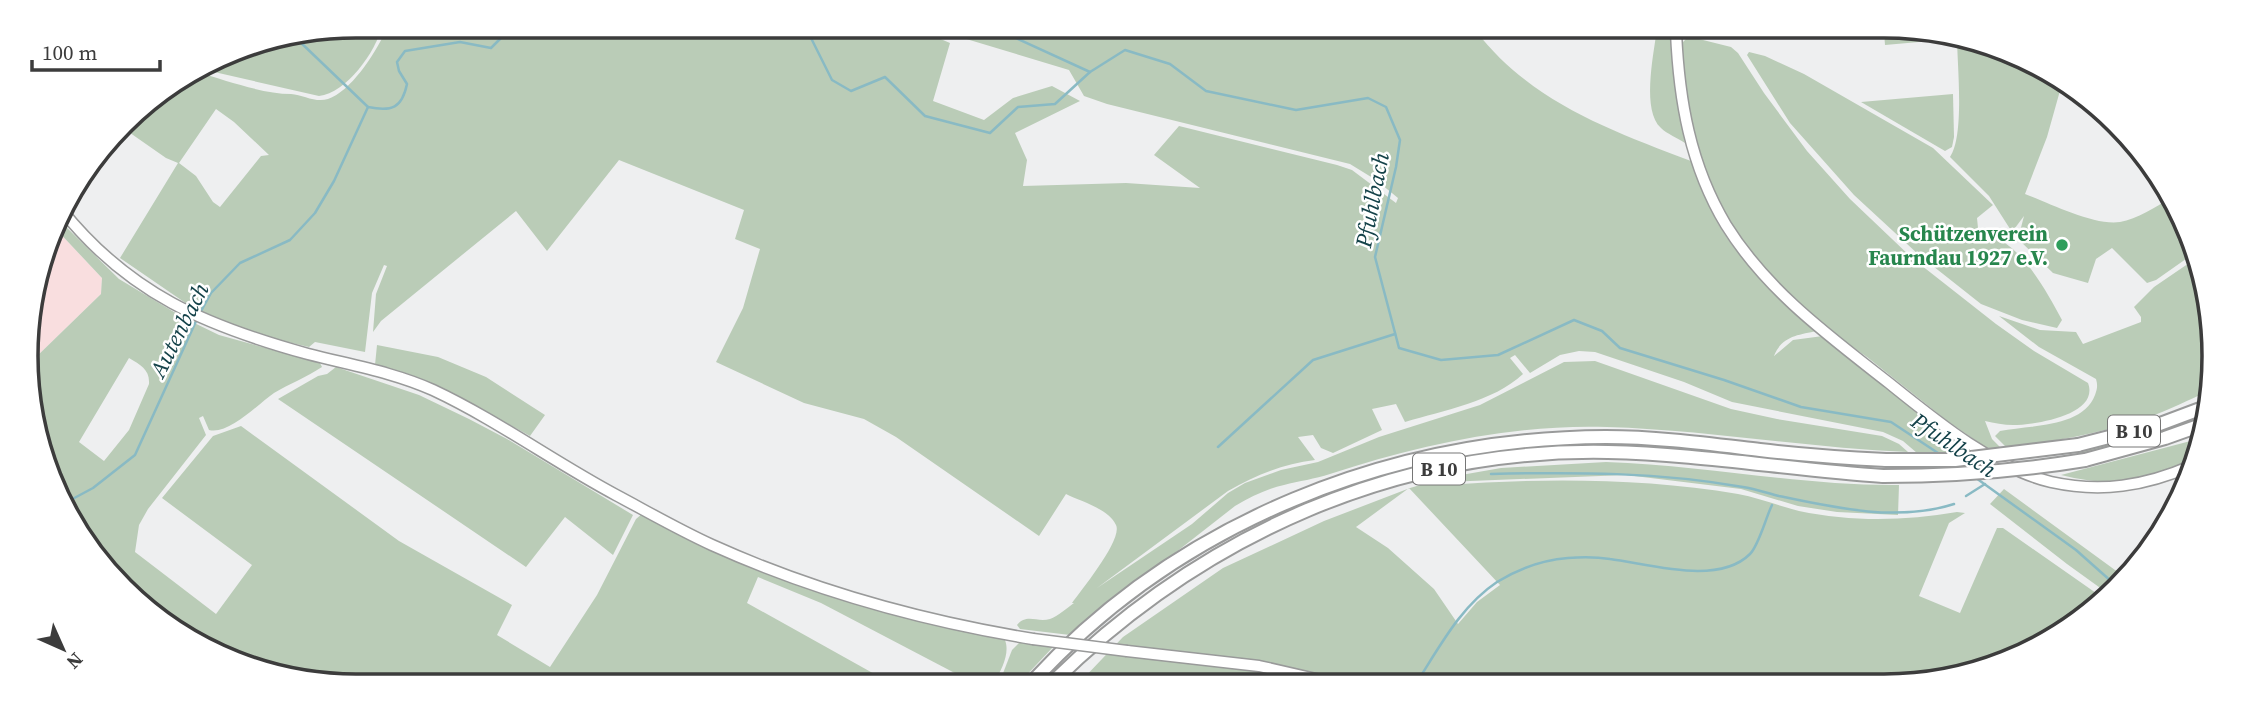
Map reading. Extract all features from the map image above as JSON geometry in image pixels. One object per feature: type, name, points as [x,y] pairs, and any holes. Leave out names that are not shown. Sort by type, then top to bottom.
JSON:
[{"type":"highway","name":"B 10","points":[[1040,674],[1099,617],[1199,546],[1311,491],[1378,468],[1422,457],[1503,443],[1606,437],[1649,438],[1829,457],[1955,460],[2078,445],[2160,424],[2198,410]]},
{"type":"highway","name":"B 10","points":[[1061,674],[1104,634],[1147,600],[1215,555],[1251,535],[1320,504],[1423,472],[1506,458],[1607,452],[1883,476],[1952,476],[2085,460],[2194,428]]},
{"type":"street","points":[[1676,38],[1683,114],[1692,150],[1725,223],[1759,270],[1787,300],[1825,333],[1910,400],[1972,444],[2013,468],[2052,482],[2109,488],[2163,478],[2181,470]]},
{"type":"street","points":[[69,220],[133,280],[184,311],[208,322],[308,354],[391,374],[429,389],[482,415],[613,494],[712,545],[794,578],[933,620],[1033,639],[1259,666],[1294,674]]},
{"type":"shaded area","points":[[62,236],[102,278],[101,294],[38,355],[41,315],[49,274]]},
{"type":"green space","points":[[378,38],[367,59],[349,79],[329,93],[319,96],[214,72],[274,49],[315,41]]},
{"type":"green space","points":[[382,38],[938,38],[950,43],[933,101],[984,120],[1013,98],[1052,86],[1080,101],[1015,133],[1027,160],[1023,186],[1126,183],[1200,188],[1154,155],[1179,126],[1352,170],[1396,203],[1398,198],[1350,164],[1107,104],[1084,96],[1069,70],[963,38],[1482,38],[1521,77],[1573,111],[1631,138],[1691,161],[1712,211],[1730,242],[1765,282],[1817,331],[1786,340],[1774,356],[1793,340],[1823,336],[1901,399],[1975,451],[1917,453],[1903,441],[1883,432],[1732,402],[1684,382],[1595,352],[1579,351],[1560,355],[1530,373],[1515,355],[1510,358],[1523,374],[1511,384],[1483,398],[1405,422],[1396,404],[1372,409],[1382,430],[1333,453],[1321,448],[1313,435],[1298,437],[1315,460],[1270,471],[1228,491],[1097,588],[1192,524],[1228,493],[1245,483],[1281,470],[1318,462],[1379,437],[1480,405],[1564,362],[1595,361],[1731,409],[1882,436],[1908,452],[1607,427],[1537,429],[1467,438],[1398,454],[1253,496],[1235,506],[1070,635],[1020,629],[1017,625],[1021,621],[1050,619],[1074,603],[1108,552],[1117,532],[1116,525],[1101,510],[1066,494],[1039,536],[896,437],[864,419],[804,403],[716,362],[743,308],[760,249],[735,239],[744,210],[619,160],[547,251],[516,211],[381,321],[373,332],[376,294],[387,266],[384,265],[372,293],[365,352],[315,342],[309,347],[262,336],[203,315],[120,258],[178,163],[166,158],[130,133],[163,104],[208,75],[268,92],[328,99],[353,81]],"holes":[[[216,109],[269,155],[261,156],[220,207],[213,202],[196,176],[179,163]]]},
{"type":"green space","points":[[1656,38],[1672,38],[1674,75],[1685,143],[1666,132],[1655,120],[1650,97]]},
{"type":"green space","points":[[1695,38],[1731,47],[1738,53],[1807,151],[1850,199],[1912,258],[1996,324],[2034,351],[2088,383],[2089,394],[2084,403],[2063,416],[2035,423],[2010,425],[1985,421],[1992,439],[2001,448],[1988,449],[1829,331],[1764,270],[1730,222],[1710,184],[1696,149],[1686,109],[1680,45],[1686,39]]},
{"type":"green space","points":[[1884,38],[1927,41],[1885,45]]},
{"type":"green space","points":[[1957,47],[2007,63],[2060,91],[2047,137],[2025,194],[2085,217],[2109,222],[2133,218],[2163,203],[2187,258],[2156,280],[2147,283],[2112,248],[2096,259],[2088,283],[2053,273],[2018,239],[2024,216],[2012,232],[1989,196],[1950,157],[1957,133]]},
{"type":"green space","points":[[1749,52],[1765,56],[1804,74],[1933,148],[1993,205],[1977,218],[1978,228],[2002,241],[2029,266],[2062,320],[2057,328],[2022,320],[1981,304],[1919,255],[1854,195],[1790,123],[1747,55]]},
{"type":"green space","points":[[1953,94],[1954,137],[1952,147],[1945,151],[1861,102]]},
{"type":"green space","points":[[66,227],[119,279],[184,318],[219,335],[320,363],[322,367],[274,393],[243,418],[225,428],[209,430],[203,416],[199,418],[206,435],[148,509],[139,525],[135,552],[216,614],[252,565],[162,498],[213,436],[241,426],[399,541],[512,605],[497,635],[550,667],[597,595],[636,519],[643,513],[755,566],[846,601],[1005,640],[1006,656],[1000,671],[998,674],[957,674],[821,603],[758,577],[747,603],[874,674],[356,674],[315,671],[274,663],[234,649],[180,620],[131,581],[104,549],[81,515],[55,458],[41,397],[38,355],[101,294],[102,278],[62,236]],"holes":[[[129,358],[146,371],[149,384],[129,430],[104,461],[79,442]]]},
{"type":"green space","points":[[2189,263],[2202,335],[2200,395],[2149,417],[2114,428],[2006,447],[1995,436],[2000,431],[2054,423],[2079,414],[2089,406],[2097,386],[2096,379],[2039,347],[1999,316],[2040,330],[2076,332],[2083,344],[2141,322],[2141,317],[2134,307],[2154,287]]},
{"type":"green space","points":[[377,345],[438,357],[486,377],[545,415],[530,436],[456,395],[375,365]]},
{"type":"green space","points":[[336,367],[419,395],[469,419],[633,515],[613,555],[565,517],[526,567],[278,399]]},
{"type":"green space","points":[[2196,417],[2195,423],[2079,455],[2079,451],[2144,435]]},
{"type":"green space","points":[[2191,441],[2183,464],[2143,478],[2113,482],[2061,475]]},
{"type":"green space","points":[[1606,462],[1826,482],[1899,485],[1898,515],[1837,512],[1798,506],[1741,489],[1626,475],[1445,482],[1446,485],[1592,481],[1666,485],[1738,494],[1799,511],[1858,519],[1898,519],[1965,513],[1949,523],[1919,596],[1960,613],[1997,528],[2003,528],[2096,593],[2044,631],[2007,649],[1967,663],[1906,673],[1088,674],[1123,637],[1223,568],[1324,521],[1408,489],[1356,527],[1388,548],[1434,589],[1458,624],[1477,602],[1500,585],[1409,488],[1444,478],[1501,468]]},
{"type":"green space","points":[[2004,489],[2119,571],[2101,589],[1990,504]]},
{"type":"green space","points":[[1020,642],[1053,647],[1028,674],[1003,674],[1012,650]]},
{"type":"waterway","name":"Pfuhlbach","points":[[302,44],[368,107],[384,109],[399,103],[405,92],[407,84],[397,62],[405,51],[460,42],[491,48],[501,38]]},
{"type":"waterway","name":"Pfuhlbach","points":[[811,38],[832,80],[851,91],[885,77],[925,116],[990,133],[1018,107],[1055,104],[1090,72],[1125,50],[1170,64],[1206,91],[1296,110],[1368,98],[1386,107],[1400,140],[1375,257],[1399,348],[1441,360],[1498,355],[1574,320],[1602,331],[1620,348],[1801,407],[1891,422],[1941,455]]},
{"type":"waterway","points":[[1016,38],[1090,72]]},
{"type":"waterway","name":"Autenbach","points":[[200,313],[211,293],[240,263],[290,240],[315,213],[334,181],[368,107]]},
{"type":"waterway","name":"Autenbach","points":[[73,499],[93,488],[135,455],[197,319]]},
{"type":"waterway","points":[[1218,447],[1313,360],[1395,334]]},
{"type":"waterway","points":[[1491,474],[1586,473],[1680,478],[1743,487],[1822,505],[1889,513],[1954,504]]},
{"type":"waterway","name":"Pfuhlbach","points":[[1976,478],[2076,550],[2110,581]]},
{"type":"waterway","points":[[1966,496],[1985,484]]},
{"type":"waterway","points":[[1422,674],[1462,615],[1484,592],[1513,573],[1549,561],[1578,557],[1605,558],[1683,570],[1720,569],[1736,564],[1750,554],[1772,505]]},
{"type":"place","name":"Schützenverein Faurndau 1927 e.V.","points":[[2062,245]]}]
